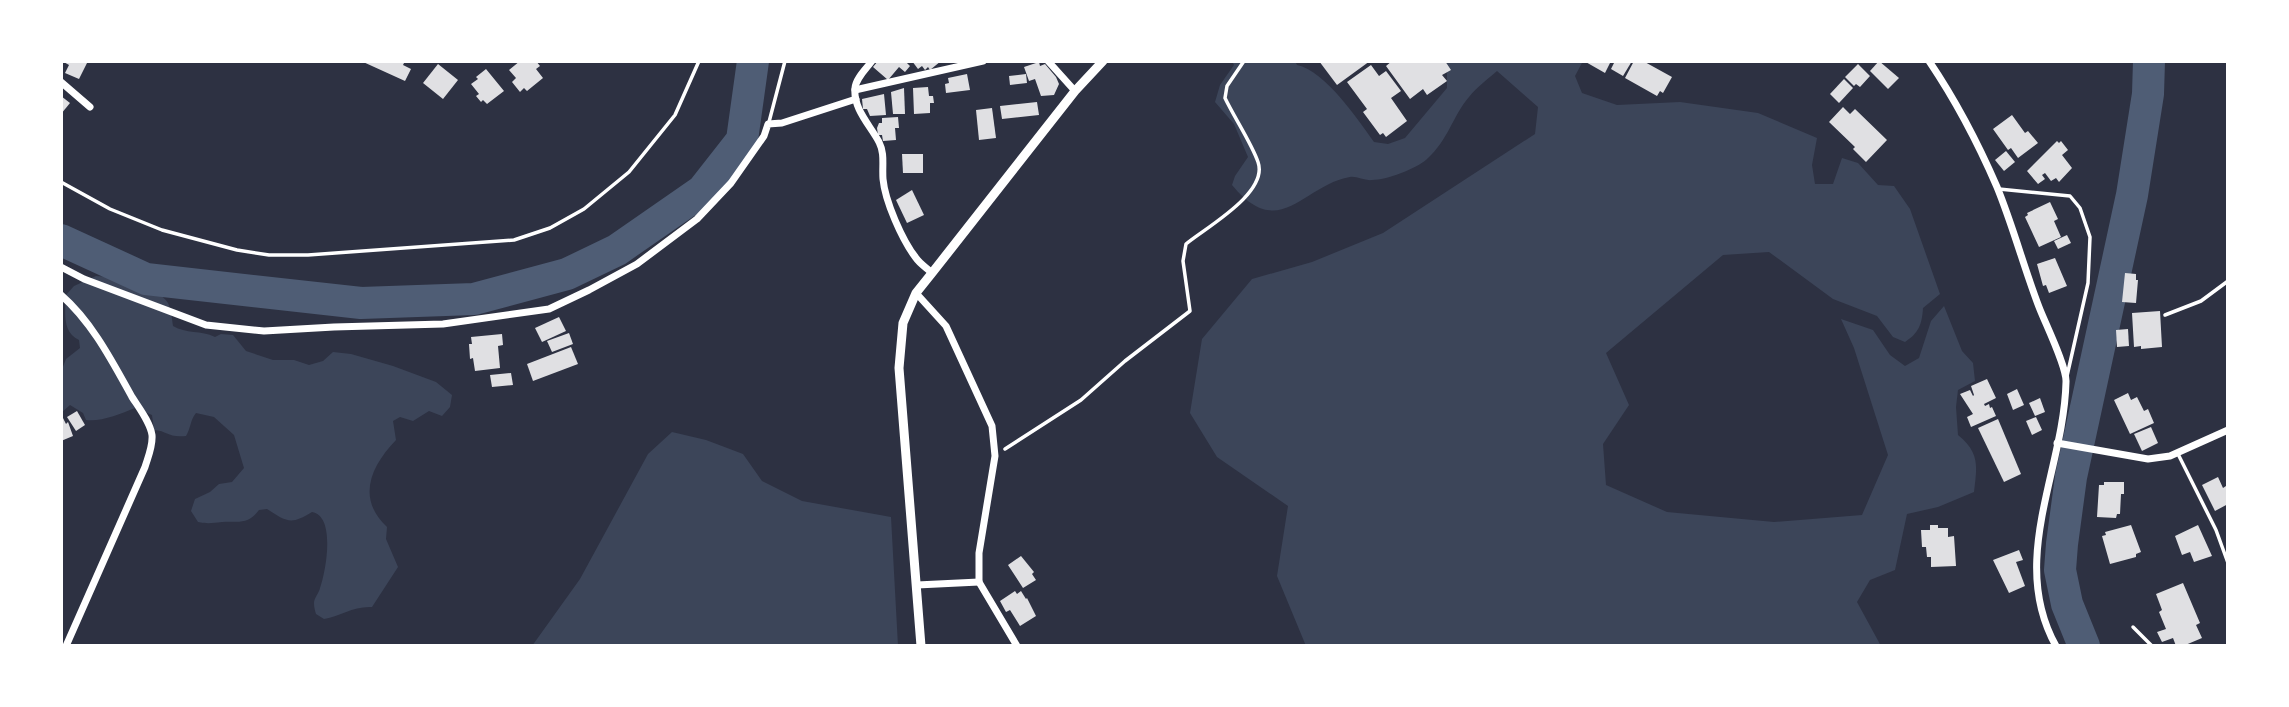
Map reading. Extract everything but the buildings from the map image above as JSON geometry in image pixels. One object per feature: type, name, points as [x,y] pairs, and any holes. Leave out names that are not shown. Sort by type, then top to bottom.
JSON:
[{"type":"street","points":[[872,61],[856,82],[856,99],[884,157],[883,178],[886,193],[901,230],[916,258],[932,273]]},
{"type":"street","points":[[855,90],[983,61]]},
{"type":"street","points":[[1048,61],[1075,91]]},
{"type":"street","points":[[921,646],[899,368],[903,323],[916,293],[1075,91],[1103,61]]},
{"type":"street","points":[[1929,61],[1954,97],[1997,188],[2067,379],[2057,443],[2041,509],[2036,556],[2037,594],[2056,646]]},
{"type":"street","points":[[61,82],[90,107]]},
{"type":"street","points":[[61,267],[84,279],[206,325],[264,331],[443,324],[549,309],[637,264],[696,219],[731,183],[764,136],[768,124],[782,123],[856,99]]},
{"type":"street","points":[[916,293],[946,326],[992,426],[995,456],[979,553],[979,582],[1017,646]]},
{"type":"street","points":[[63,298],[86,323],[112,362],[152,432],[152,444],[145,467],[66,646]]},
{"type":"street","points":[[2057,443],[2148,459],[2178,453],[2228,430]]},
{"type":"street","points":[[917,584],[979,582]]},
{"type":"lane","points":[[768,124],[785,61]]},
{"type":"lane","points":[[1997,188],[2070,196],[2080,208],[2091,237],[2088,283],[2067,379]]},
{"type":"lane","points":[[2165,315],[2201,301],[2228,281]]},
{"type":"lane","points":[[2178,453],[2216,530],[2228,564]]},
{"type":"lane","points":[[2133,627],[2152,646]]},
{"type":"path","points":[[61,182],[110,209],[162,230],[237,250],[269,255],[308,255],[514,240],[550,228],[584,209],[629,172],[675,115],[699,61]]},
{"type":"path","points":[[995,456],[1082,401],[1125,361],[1190,311],[1183,261],[1185,244],[1236,208],[1259,179],[1259,164],[1224,99],[1227,86],[1244,61]]},
{"type":"shaded area","points":[[1232,61],[1295,61],[1329,86],[1374,142],[1388,144],[1405,138],[1447,88],[1447,61],[1583,61],[1575,76],[1582,93],[1617,105],[1680,102],[1758,113],[1817,138],[1812,165],[1815,184],[1833,184],[1842,158],[1858,163],[1878,185],[1894,186],[1910,209],[1940,294],[1923,308],[1919,328],[1910,339],[1905,342],[1893,337],[1877,316],[1833,299],[1769,252],[1723,255],[1606,353],[1629,405],[1603,444],[1606,485],[1667,512],[1774,522],[1862,515],[1888,455],[1854,348],[1841,319],[1873,330],[1890,355],[1905,366],[1919,358],[1931,321],[1944,306],[1962,351],[1973,363],[1975,381],[1958,390],[1956,407],[1958,435],[1974,454],[1974,492],[1938,507],[1907,514],[1895,570],[1870,580],[1857,602],[1881,646],[1306,646],[1277,576],[1288,506],[1217,457],[1190,413],[1202,339],[1252,279],[1312,262],[1383,233],[1535,134],[1538,107],[1497,71],[1469,97],[1440,144],[1422,163],[1385,178],[1369,180],[1350,177],[1333,182],[1291,206],[1278,210],[1264,209],[1249,202],[1232,185],[1248,157],[1234,124],[1215,102],[1220,85],[1234,65]]},
{"type":"shaded area","points":[[96,276],[124,280],[146,287],[168,303],[173,326],[215,337],[221,334],[233,335],[246,351],[273,360],[294,360],[309,365],[323,361],[333,352],[351,354],[436,382],[452,395],[450,407],[442,416],[429,411],[413,421],[400,417],[393,421],[396,440],[374,471],[370,482],[372,505],[387,527],[386,539],[398,567],[372,607],[359,608],[324,619],[316,614],[314,601],[322,580],[327,533],[319,516],[312,512],[299,519],[289,520],[267,509],[259,510],[251,518],[242,521],[198,522],[191,511],[195,499],[219,484],[232,482],[244,468],[234,435],[214,417],[196,413],[186,436],[180,436],[154,430],[152,415],[135,408],[98,420],[86,420],[83,413],[70,405],[61,413],[61,372],[66,359],[80,348],[79,340],[67,327],[66,295],[74,286]]},
{"type":"shaded area","points":[[672,432],[706,440],[743,454],[762,481],[802,501],[891,517],[898,646],[532,646],[580,579],[648,454]]},
{"type":"waterway","points":[[61,240],[146,279],[361,303],[474,299],[567,274],[617,250],[702,191],[742,140],[753,61]]},
{"type":"waterway","points":[[2084,646],[2067,604],[2060,570],[2062,544],[2071,477],[2132,195],[2148,94],[2149,61]]}]
